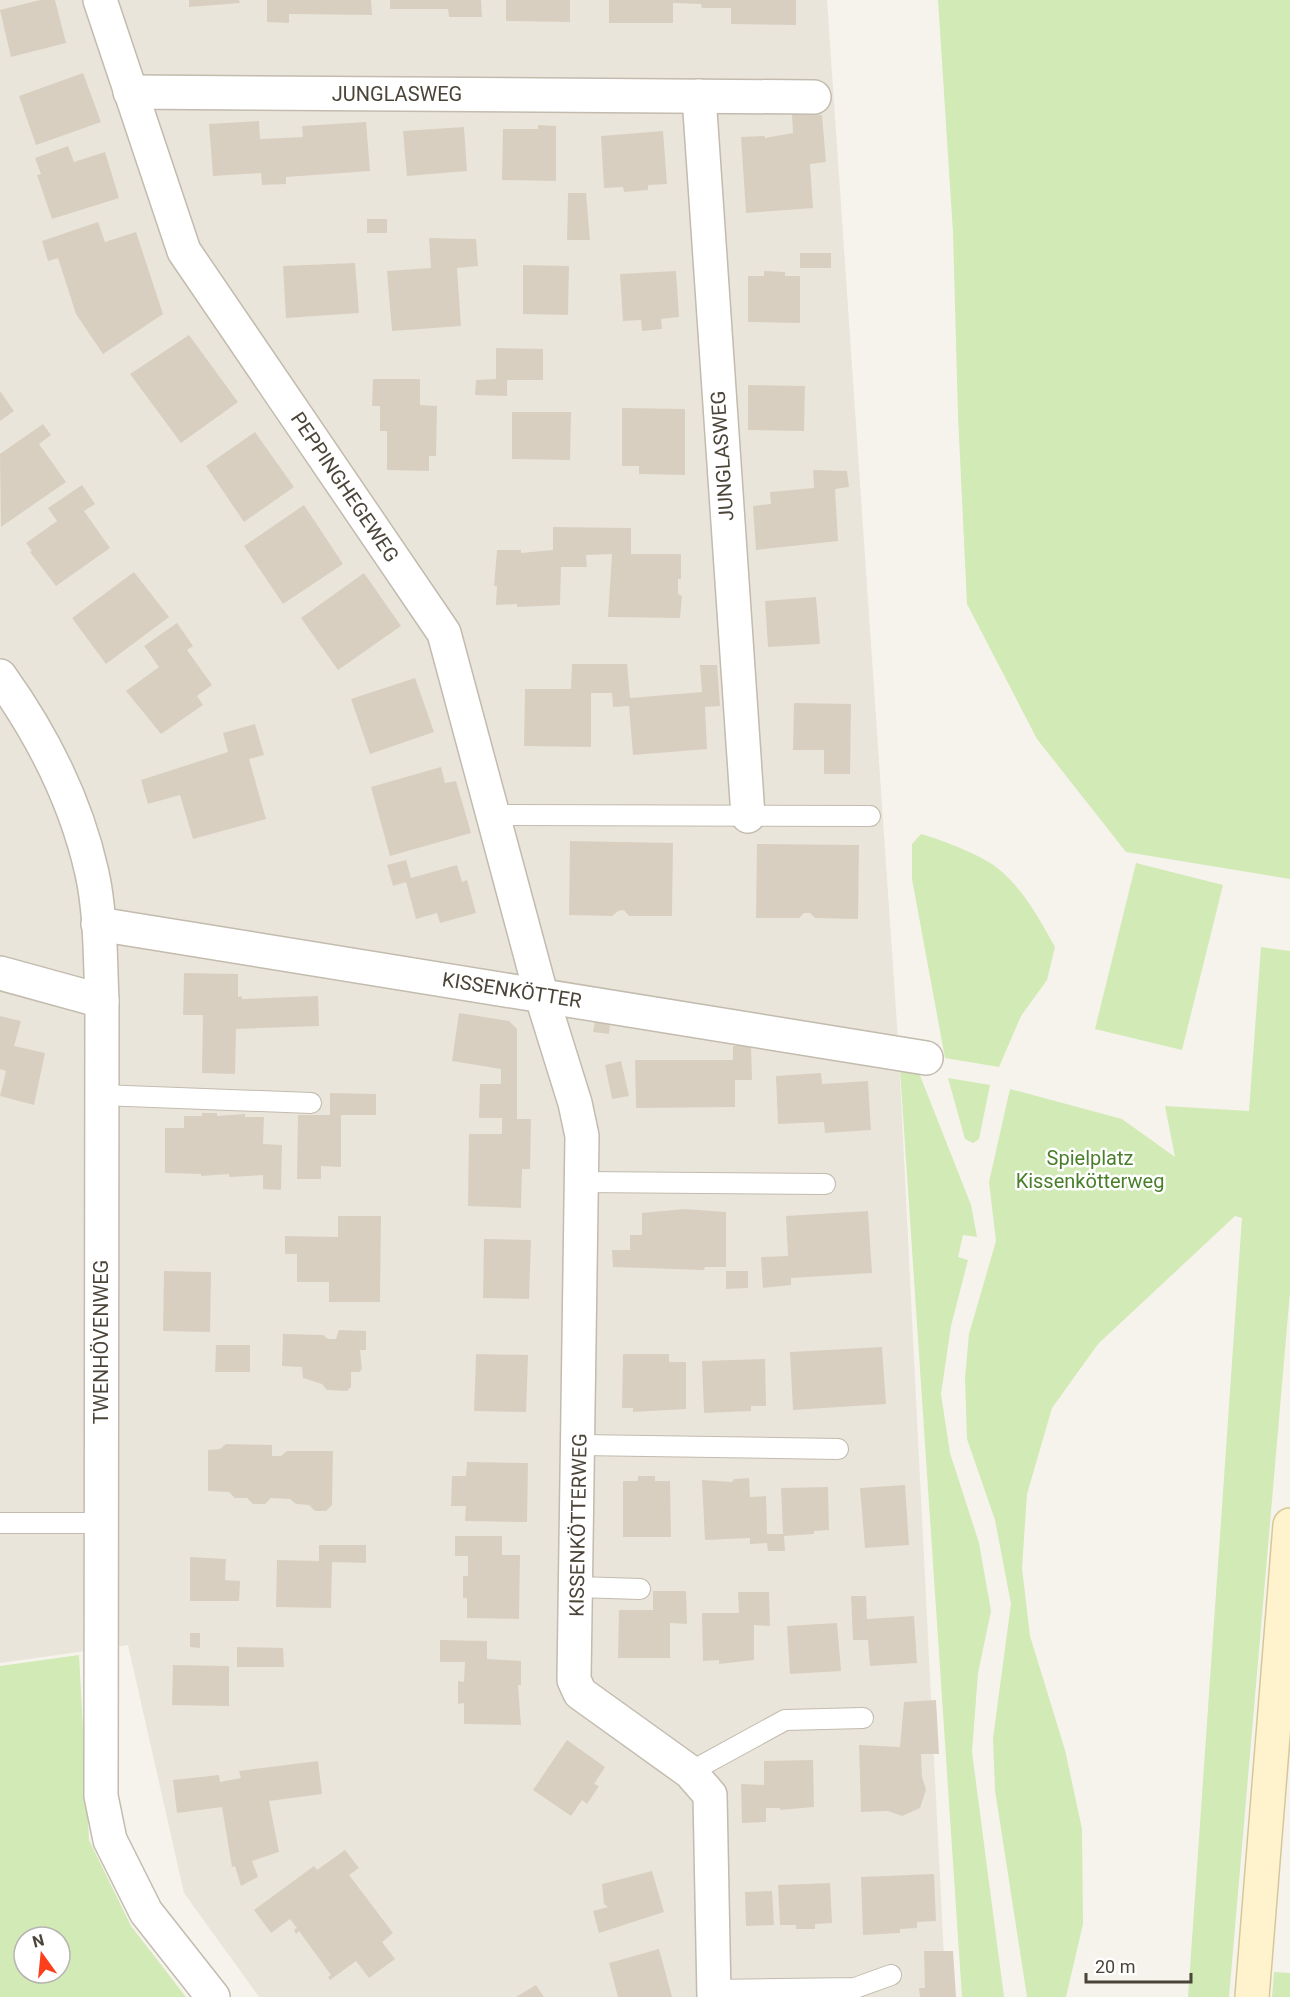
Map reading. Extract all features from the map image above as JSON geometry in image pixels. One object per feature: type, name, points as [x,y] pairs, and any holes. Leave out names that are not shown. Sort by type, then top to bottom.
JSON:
[{"type":"main road","points":[[1252,1997],[1290,1525]]},
{"type":"street","name":"PEPPINGHEGEWEG","points":[[100,0],[184,251],[444,633],[495,815],[541,994]]},
{"type":"street","name":"JUNGLASWEG","points":[[130,92],[814,97]]},
{"type":"street","name":"JUNGLASWEG","points":[[699,96],[748,816]]},
{"type":"street","name":"TWENHÖVENWEG","points":[[0,676],[28,716],[72,801],[92,875],[98,924],[102,1001],[99,1523],[101,1797],[110,1840],[146,1912],[213,1997]]},
{"type":"street","name":"KISSENKÖTTER","points":[[98,924],[926,1058]]},
{"type":"street","points":[[0,973],[102,1001]]},
{"type":"street","name":"KISSENKÖTTERWEG","points":[[541,994],[575,1104],[582,1136],[580,1445],[574,1680],[580,1693],[690,1772],[710,1795],[714,1994]]},
{"type":"lane","points":[[495,815],[870,816]]},
{"type":"lane","points":[[102,1095],[311,1103]]},
{"type":"lane","points":[[583,1182],[825,1184]]},
{"type":"lane","points":[[580,1445],[838,1449]]},
{"type":"lane","points":[[0,1523],[99,1523]]},
{"type":"lane","points":[[577,1587],[640,1589]]},
{"type":"lane","points":[[690,1772],[785,1720],[863,1718]]},
{"type":"lane","points":[[714,1994],[855,1988],[891,1975]]},
{"type":"shaded area","points":[[0,0],[827,0],[898,1039],[946,1997],[259,1997],[184,1893],[128,1645],[0,1663]]},
{"type":"green space","points":[[938,0],[1290,0],[1290,879],[1126,852],[1037,739],[967,604],[958,415],[953,232]]},
{"type":"green space","points":[[921,834],[951,844],[994,865],[1025,897],[1055,947],[1047,980],[1021,1016],[999,1067],[945,1058],[912,879],[912,844]]},
{"type":"green space","points":[[1136,863],[1223,885],[1182,1050],[1095,1029]]},
{"type":"green space","name":"Spielplatz Kissenkötterweg","points":[[1261,947],[1290,951],[1290,1292],[1229,1997],[1188,1997],[1242,1218],[1235,1216],[1098,1344],[1052,1408],[1027,1494],[1022,1568],[1030,1636],[1065,1750],[1082,1829],[1083,1924],[1066,1997],[1027,1997],[995,1790],[993,1738],[1011,1604],[995,1520],[967,1439],[965,1378],[969,1334],[996,1241],[989,1182],[1010,1089],[1122,1119],[1175,1157],[1165,1106],[1249,1111]]},
{"type":"green space","points":[[900,1070],[919,1073],[971,1205],[977,1237],[963,1235],[958,1257],[968,1260],[951,1326],[941,1394],[950,1453],[979,1543],[991,1611],[978,1673],[972,1752],[1004,1997],[962,1997]]},
{"type":"green space","points":[[948,1078],[990,1085],[979,1139],[973,1143],[965,1139]]},
{"type":"green space","points":[[79,1655],[89,1840],[131,1926],[186,1997],[0,1997],[0,1666]]},
{"type":"green space","points":[[1274,1972],[1290,1973],[1290,1997],[1272,1997]]},
{"type":"building","points":[[40,0],[55,0],[66,43],[11,57],[0,10]]},
{"type":"building","points":[[189,0],[239,0],[240,3],[189,7]]},
{"type":"building","points":[[267,0],[371,0],[372,15],[289,14],[289,23],[267,22]]},
{"type":"building","points":[[390,0],[481,0],[482,17],[449,17],[448,9],[390,9]]},
{"type":"building","points":[[506,0],[570,0],[570,22],[506,21]]},
{"type":"building","points":[[609,0],[796,0],[796,25],[731,24],[731,8],[702,8],[701,4],[673,3],[673,23],[609,23]]},
{"type":"building","points":[[83,73],[101,122],[36,145],[19,96]]},
{"type":"building","points":[[792,114],[822,115],[826,162],[810,164],[813,208],[746,213],[741,137],[765,136],[765,138],[793,133]]},
{"type":"building","points":[[259,121],[260,139],[303,137],[302,126],[366,122],[370,171],[286,177],[286,184],[262,185],[261,173],[213,176],[209,124]]},
{"type":"building","points":[[538,125],[556,126],[556,181],[502,180],[503,129],[538,129]]},
{"type":"building","points":[[464,127],[467,171],[407,176],[403,131]]},
{"type":"building","points":[[663,131],[667,184],[648,185],[648,190],[624,192],[623,187],[604,188],[601,136]]},
{"type":"building","points":[[68,146],[74,162],[105,152],[119,198],[52,219],[37,175],[41,174],[35,158]]},
{"type":"building","points":[[568,193],[586,193],[590,240],[567,240]]},
{"type":"building","points":[[367,219],[387,219],[387,233],[367,233]]},
{"type":"building","points":[[98,222],[105,242],[136,232],[163,314],[103,354],[76,314],[58,258],[48,261],[42,241]]},
{"type":"building","points":[[429,238],[476,239],[478,266],[457,268],[461,326],[392,331],[387,271],[431,268]]},
{"type":"building","points":[[800,253],[831,253],[831,268],[800,268]]},
{"type":"building","points":[[355,263],[359,313],[286,318],[283,266]]},
{"type":"building","points":[[523,265],[569,266],[568,315],[523,314]]},
{"type":"building","points":[[676,271],[679,317],[661,319],[662,329],[642,331],[641,320],[623,321],[620,274]]},
{"type":"building","points":[[764,271],[785,272],[785,276],[800,276],[800,323],[748,322],[748,276],[764,276]]},
{"type":"building","points":[[189,335],[238,402],[181,443],[130,374]]},
{"type":"building","points":[[496,348],[543,349],[543,380],[507,380],[507,396],[475,395],[476,380],[496,379]]},
{"type":"building","points":[[373,379],[420,379],[420,405],[437,406],[436,456],[429,456],[429,471],[387,470],[387,431],[380,431],[380,406],[372,406]]},
{"type":"building","points":[[748,385],[805,386],[804,431],[748,430]]},
{"type":"building","points":[[0,391],[14,411],[0,421]]},
{"type":"building","points":[[622,408],[685,409],[685,475],[639,474],[639,466],[622,466]]},
{"type":"building","points":[[512,412],[571,412],[570,460],[512,459]]},
{"type":"building","points":[[43,424],[51,435],[39,444],[66,482],[1,527],[0,454]]},
{"type":"building","points":[[255,432],[294,487],[244,522],[206,466]]},
{"type":"building","points":[[813,470],[847,471],[849,487],[835,489],[838,541],[756,550],[753,506],[771,504],[770,492],[814,488]]},
{"type":"building","points":[[82,485],[95,504],[84,511],[110,548],[56,586],[30,552],[32,551],[26,543],[57,521],[48,508]]},
{"type":"building","points":[[304,505],[343,564],[283,604],[244,546]]},
{"type":"building","points":[[553,527],[631,528],[631,554],[681,554],[681,579],[678,579],[678,594],[682,596],[680,618],[608,617],[612,554],[586,555],[587,567],[561,567],[560,605],[517,607],[517,604],[496,605],[497,586],[494,586],[497,550],[521,550],[521,553],[553,550]]},
{"type":"building","points":[[134,572],[169,617],[106,664],[72,618]]},
{"type":"building","points":[[364,573],[401,626],[338,670],[301,618]]},
{"type":"building","points":[[816,597],[820,644],[768,647],[765,601]]},
{"type":"building","points":[[177,623],[193,646],[187,650],[212,685],[197,696],[203,705],[161,734],[126,691],[159,667],[144,646]]},
{"type":"building","points":[[572,664],[627,664],[630,698],[702,692],[700,665],[717,665],[720,706],[705,707],[707,749],[633,755],[629,706],[613,707],[612,693],[591,693],[591,747],[524,746],[525,689],[571,689]]},
{"type":"building","points":[[415,678],[434,732],[370,754],[351,699]]},
{"type":"building","points":[[794,703],[851,704],[850,774],[824,774],[824,750],[793,750]]},
{"type":"building","points":[[255,724],[264,755],[249,759],[266,819],[193,839],[180,795],[148,804],[141,780],[228,752],[223,733]]},
{"type":"building","points":[[441,767],[445,783],[456,781],[471,833],[390,856],[371,787]]},
{"type":"building","points":[[570,841],[673,843],[672,916],[629,916],[624,910],[612,916],[569,915]]},
{"type":"building","points":[[757,844],[859,845],[858,919],[815,918],[810,913],[804,913],[799,918],[756,918]]},
{"type":"building","points":[[406,860],[411,878],[457,865],[462,882],[467,880],[476,913],[440,923],[437,913],[416,919],[406,882],[393,886],[387,865]]},
{"type":"building","points":[[184,973],[238,974],[238,997],[242,996],[242,999],[318,996],[319,1026],[236,1029],[235,1074],[202,1073],[203,1015],[183,1015]]},
{"type":"building","points":[[459,1013],[509,1021],[517,1029],[517,1119],[531,1119],[530,1169],[522,1169],[521,1208],[468,1206],[469,1134],[502,1134],[502,1118],[479,1118],[480,1084],[501,1084],[501,1069],[452,1061]]},
{"type":"building","points":[[0,1016],[21,1021],[14,1046],[45,1053],[34,1105],[0,1096],[6,1071],[0,1069]]},
{"type":"building","points":[[595,1021],[610,1024],[609,1034],[593,1032]]},
{"type":"building","points":[[733,1046],[751,1046],[752,1080],[735,1080],[735,1107],[636,1108],[635,1060],[733,1060]]},
{"type":"building","points":[[621,1061],[629,1096],[612,1099],[605,1065]]},
{"type":"building","points":[[821,1073],[822,1084],[868,1081],[871,1130],[825,1133],[824,1122],[778,1124],[776,1076]]},
{"type":"building","points":[[330,1093],[376,1094],[376,1115],[341,1115],[341,1167],[321,1166],[321,1179],[297,1179],[298,1115],[330,1115]]},
{"type":"building","points":[[202,1113],[217,1113],[217,1116],[245,1114],[245,1117],[264,1117],[263,1144],[282,1145],[281,1190],[263,1189],[263,1175],[229,1177],[229,1174],[201,1176],[201,1174],[165,1173],[165,1128],[184,1128],[184,1116],[202,1116]]},
{"type":"building","points":[[684,1209],[726,1212],[726,1267],[705,1267],[704,1270],[613,1267],[612,1250],[630,1250],[630,1235],[642,1235],[642,1213]]},
{"type":"building","points":[[868,1211],[872,1273],[791,1278],[791,1285],[763,1288],[761,1257],[788,1256],[786,1216]]},
{"type":"building","points":[[338,1216],[381,1216],[380,1302],[329,1302],[329,1282],[297,1282],[297,1254],[285,1254],[285,1236],[338,1237]]},
{"type":"building","points":[[484,1239],[531,1240],[529,1299],[483,1298]]},
{"type":"building","points":[[164,1271],[211,1272],[210,1332],[163,1331]]},
{"type":"building","points":[[726,1271],[748,1271],[748,1288],[726,1289]]},
{"type":"building","points":[[339,1330],[366,1331],[366,1350],[360,1350],[362,1369],[359,1372],[351,1372],[351,1387],[347,1391],[327,1390],[322,1384],[303,1378],[302,1367],[282,1366],[283,1334],[323,1335],[328,1339],[336,1339]]},
{"type":"building","points":[[216,1345],[250,1345],[250,1372],[215,1372]]},
{"type":"building","points":[[882,1347],[886,1404],[793,1410],[790,1352]]},
{"type":"building","points":[[476,1354],[528,1355],[526,1412],[474,1411]]},
{"type":"building","points":[[623,1354],[669,1354],[669,1362],[686,1362],[686,1409],[633,1412],[633,1408],[622,1408]]},
{"type":"building","points":[[765,1359],[766,1406],[751,1406],[751,1411],[704,1413],[702,1361]]},
{"type":"building","points":[[226,1444],[272,1445],[272,1456],[281,1456],[287,1451],[333,1451],[332,1505],[326,1511],[315,1511],[309,1505],[296,1504],[290,1499],[271,1498],[265,1504],[253,1504],[247,1498],[235,1498],[229,1492],[208,1491],[208,1450],[220,1449]]},
{"type":"building","points":[[467,1462],[528,1463],[527,1522],[465,1521],[466,1506],[451,1506],[452,1476],[466,1476]]},
{"type":"building","points":[[638,1476],[655,1476],[655,1481],[670,1481],[671,1537],[623,1537],[623,1481],[638,1481]]},
{"type":"building","points":[[749,1478],[750,1497],[766,1496],[767,1534],[783,1534],[781,1488],[828,1487],[829,1530],[814,1531],[814,1534],[784,1536],[785,1551],[768,1551],[767,1543],[750,1544],[750,1538],[705,1540],[702,1480],[732,1482],[734,1479]]},
{"type":"building","points":[[905,1485],[909,1545],[865,1548],[860,1488]]},
{"type":"building","points":[[455,1536],[502,1536],[502,1555],[520,1555],[519,1619],[467,1618],[467,1598],[463,1598],[463,1576],[468,1576],[468,1556],[455,1556]]},
{"type":"building","points":[[319,1545],[366,1545],[366,1563],[332,1562],[331,1608],[276,1607],[277,1560],[319,1561]]},
{"type":"building","points":[[190,1557],[226,1559],[225,1580],[240,1581],[239,1601],[190,1601]]},
{"type":"building","points":[[653,1591],[686,1591],[687,1624],[670,1623],[670,1658],[618,1658],[619,1610],[653,1610]]},
{"type":"building","points":[[738,1592],[769,1592],[770,1626],[754,1625],[754,1660],[719,1664],[719,1660],[703,1661],[702,1613],[739,1613]]},
{"type":"building","points":[[851,1596],[866,1596],[867,1619],[914,1616],[917,1663],[870,1666],[868,1640],[853,1640]]},
{"type":"building","points":[[837,1623],[841,1671],[790,1674],[787,1626]]},
{"type":"building","points":[[190,1633],[200,1633],[200,1648],[190,1647]]},
{"type":"building","points":[[440,1640],[487,1641],[487,1659],[521,1661],[521,1685],[518,1685],[521,1725],[464,1724],[464,1703],[458,1704],[458,1681],[464,1682],[465,1662],[440,1662]]},
{"type":"building","points":[[237,1647],[283,1648],[284,1667],[237,1667]]},
{"type":"building","points":[[173,1665],[229,1666],[229,1706],[172,1705]]},
{"type":"building","points":[[936,1700],[939,1754],[921,1754],[922,1777],[926,1790],[920,1808],[902,1816],[888,1811],[861,1812],[859,1745],[900,1747],[904,1702]]},
{"type":"building","points":[[567,1740],[605,1767],[594,1784],[599,1786],[587,1804],[582,1800],[571,1816],[533,1790]]},
{"type":"building","points":[[813,1760],[814,1807],[780,1810],[780,1808],[766,1808],[766,1822],[742,1823],[741,1784],[764,1785],[764,1761]]},
{"type":"building","points":[[318,1761],[322,1794],[269,1801],[279,1852],[252,1861],[258,1877],[241,1886],[235,1866],[232,1867],[222,1807],[177,1813],[173,1780],[219,1775],[220,1782],[241,1778],[239,1771]]},
{"type":"building","points":[[345,1850],[359,1868],[349,1875],[393,1933],[382,1942],[395,1959],[369,1978],[356,1961],[330,1980],[328,1977],[331,1975],[299,1931],[296,1934],[294,1930],[297,1928],[290,1919],[271,1933],[254,1910],[314,1866],[317,1870]]},
{"type":"building","points":[[652,1871],[664,1912],[599,1933],[593,1911],[608,1907],[604,1904],[602,1884]]},
{"type":"building","points":[[934,1874],[936,1921],[917,1922],[917,1928],[900,1929],[900,1933],[863,1935],[861,1877]]},
{"type":"building","points":[[830,1883],[832,1923],[815,1924],[815,1929],[796,1929],[796,1925],[780,1925],[778,1885]]},
{"type":"building","points":[[772,1891],[774,1925],[746,1926],[745,1892]]},
{"type":"building","points":[[659,1949],[672,1997],[618,1997],[609,1963]]},
{"type":"building","points":[[924,1951],[953,1951],[956,1997],[920,1997],[919,1988],[925,1988]]},
{"type":"building","points":[[536,1985],[544,1997],[516,1997]]}]
